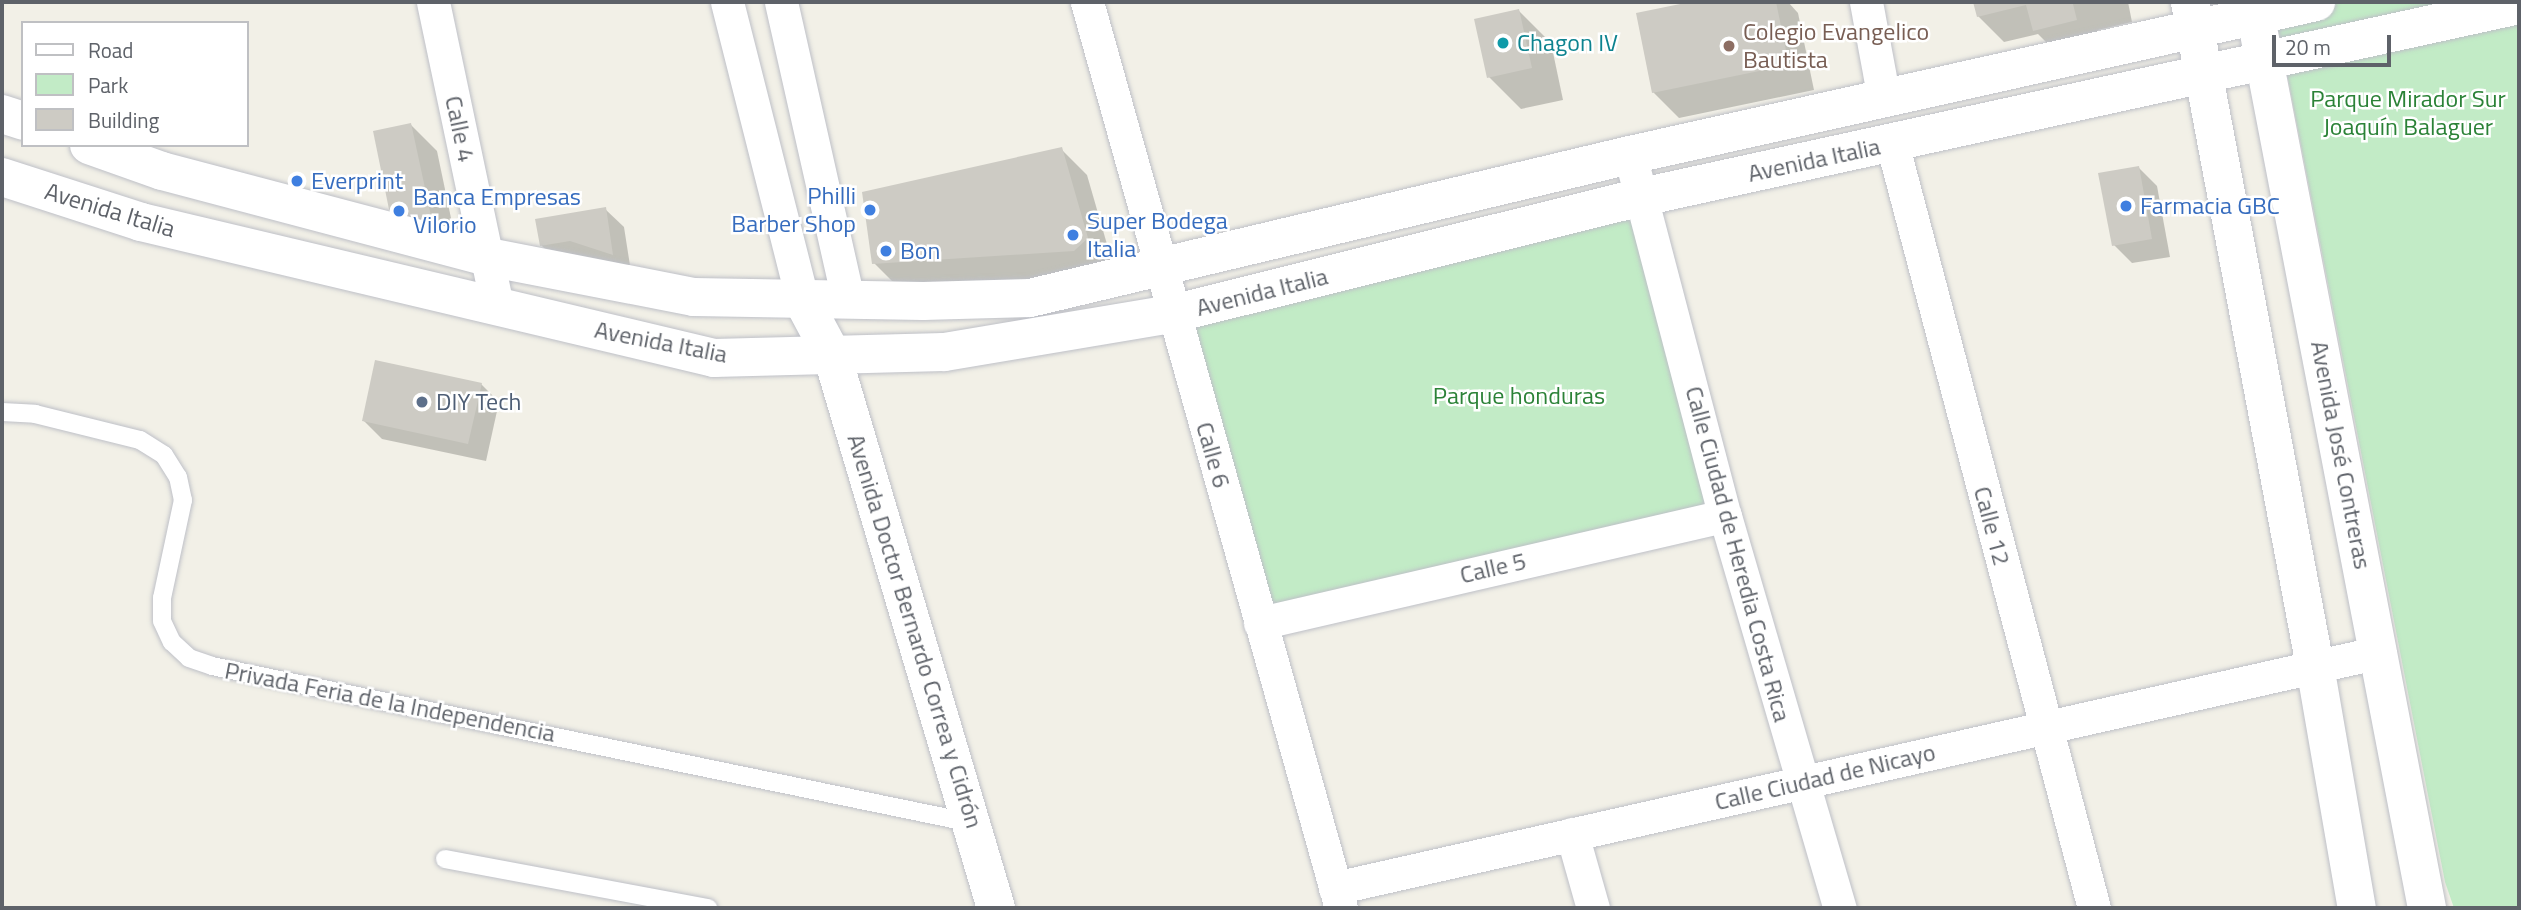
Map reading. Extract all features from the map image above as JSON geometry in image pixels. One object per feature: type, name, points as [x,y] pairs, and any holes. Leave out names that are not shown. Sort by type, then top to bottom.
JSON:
[{"type":"street","name":"Calle 4","points":[[433,2],[497,307]]},
{"type":"street","name":"Avenida Doctor Bernardo Correa y Cidrón","points":[[727,2],[802,299],[832,355],[996,908]]},
{"type":"street","points":[[781,2],[848,299],[832,355]]},
{"type":"street","name":"Calle 6","points":[[1087,2],[1172,314],[1338,898]]},
{"type":"street","points":[[1866,2],[1884,99]]},
{"type":"street","name":"Avenida Italia","points":[[95,147],[162,171],[488,257],[694,297],[1030,298],[1161,269],[1630,155],[1884,99],[2192,15],[2316,2]]},
{"type":"street","name":"Avenida Italia","points":[[2,177],[141,222],[714,358],[944,352],[1172,314],[1643,197],[2519,5]]},
{"type":"street","name":"Avenida José Contreras","points":[[2254,9],[2380,652],[2427,908]]},
{"type":"street","points":[[2192,15],[2315,666],[2357,908]]},
{"type":"street","points":[[2,114],[21,120]]},
{"type":"street","name":"Calle 12","points":[[1892,143],[2094,908]]},
{"type":"street","name":"Calle Ciudad de Heredia Costa Rica","points":[[1630,155],[1726,516],[1840,908]]},
{"type":"street","name":"Calle 5","points":[[1260,623],[1726,516]]},
{"type":"street","name":"Calle Ciudad de Nicayo","points":[[1338,898],[1572,834],[2380,652]]},
{"type":"street","points":[[1572,834],[1593,908]]},
{"type":"lane","name":"Privada Feria de la Independencia","points":[[2,412],[35,414],[140,440],[163,455],[178,477],[183,500],[162,598],[162,621],[172,642],[189,658],[212,666],[972,823]]},
{"type":"lane","points":[[445,859],[708,908]]},
{"type":"green space","name":"Parque Mirador Sur Joaquín Balaguer","points":[[2273,2],[2519,2],[2519,908],[2454,908],[2445,882]]},
{"type":"green space","name":"Parque honduras","points":[[1642,197],[1725,516],[1260,623],[1172,314]]},
{"type":"building","points":[[1690,2],[1776,2],[1789,65],[1652,93],[1636,13]]},
{"type":"building","points":[[1973,2],[2079,3],[2073,4],[2077,20],[2033,31],[2026,5],[1977,17]]},
{"type":"building","name":"Chagon IV","points":[[1519,9],[1532,68],[1487,78],[1474,19]]},
{"type":"building","points":[[411,123],[431,216],[392,224],[373,131]]},
{"type":"building","points":[[1062,147],[1088,238],[1074,251],[872,264],[862,192]]},
{"type":"building","name":"Farmacia GBC","points":[[2139,166],[2152,239],[2112,246],[2098,173]]},
{"type":"building","points":[[606,207],[613,255],[570,241],[540,246],[535,219]]},
{"type":"building","name":"DIY Tech","points":[[375,360],[482,383],[468,444],[362,421]]},
{"type":"place","name":"Chagon IV","points":[[1503,43]]},
{"type":"place","name":"Colegio Evangelico Bautista","points":[[1729,46]]},
{"type":"place","name":"Everprint","points":[[297,181]]},
{"type":"place","name":"Farmacia GBC","points":[[2126,206]]},
{"type":"place","name":"Philli Barber Shop","points":[[870,210]]},
{"type":"place","name":"Banca Empresas Vilorio","points":[[399,211]]},
{"type":"place","name":"Super Bodega Italia","points":[[1073,235]]},
{"type":"place","name":"Bon","points":[[886,251]]},
{"type":"place","name":"DIY Tech","points":[[422,402]]}]
